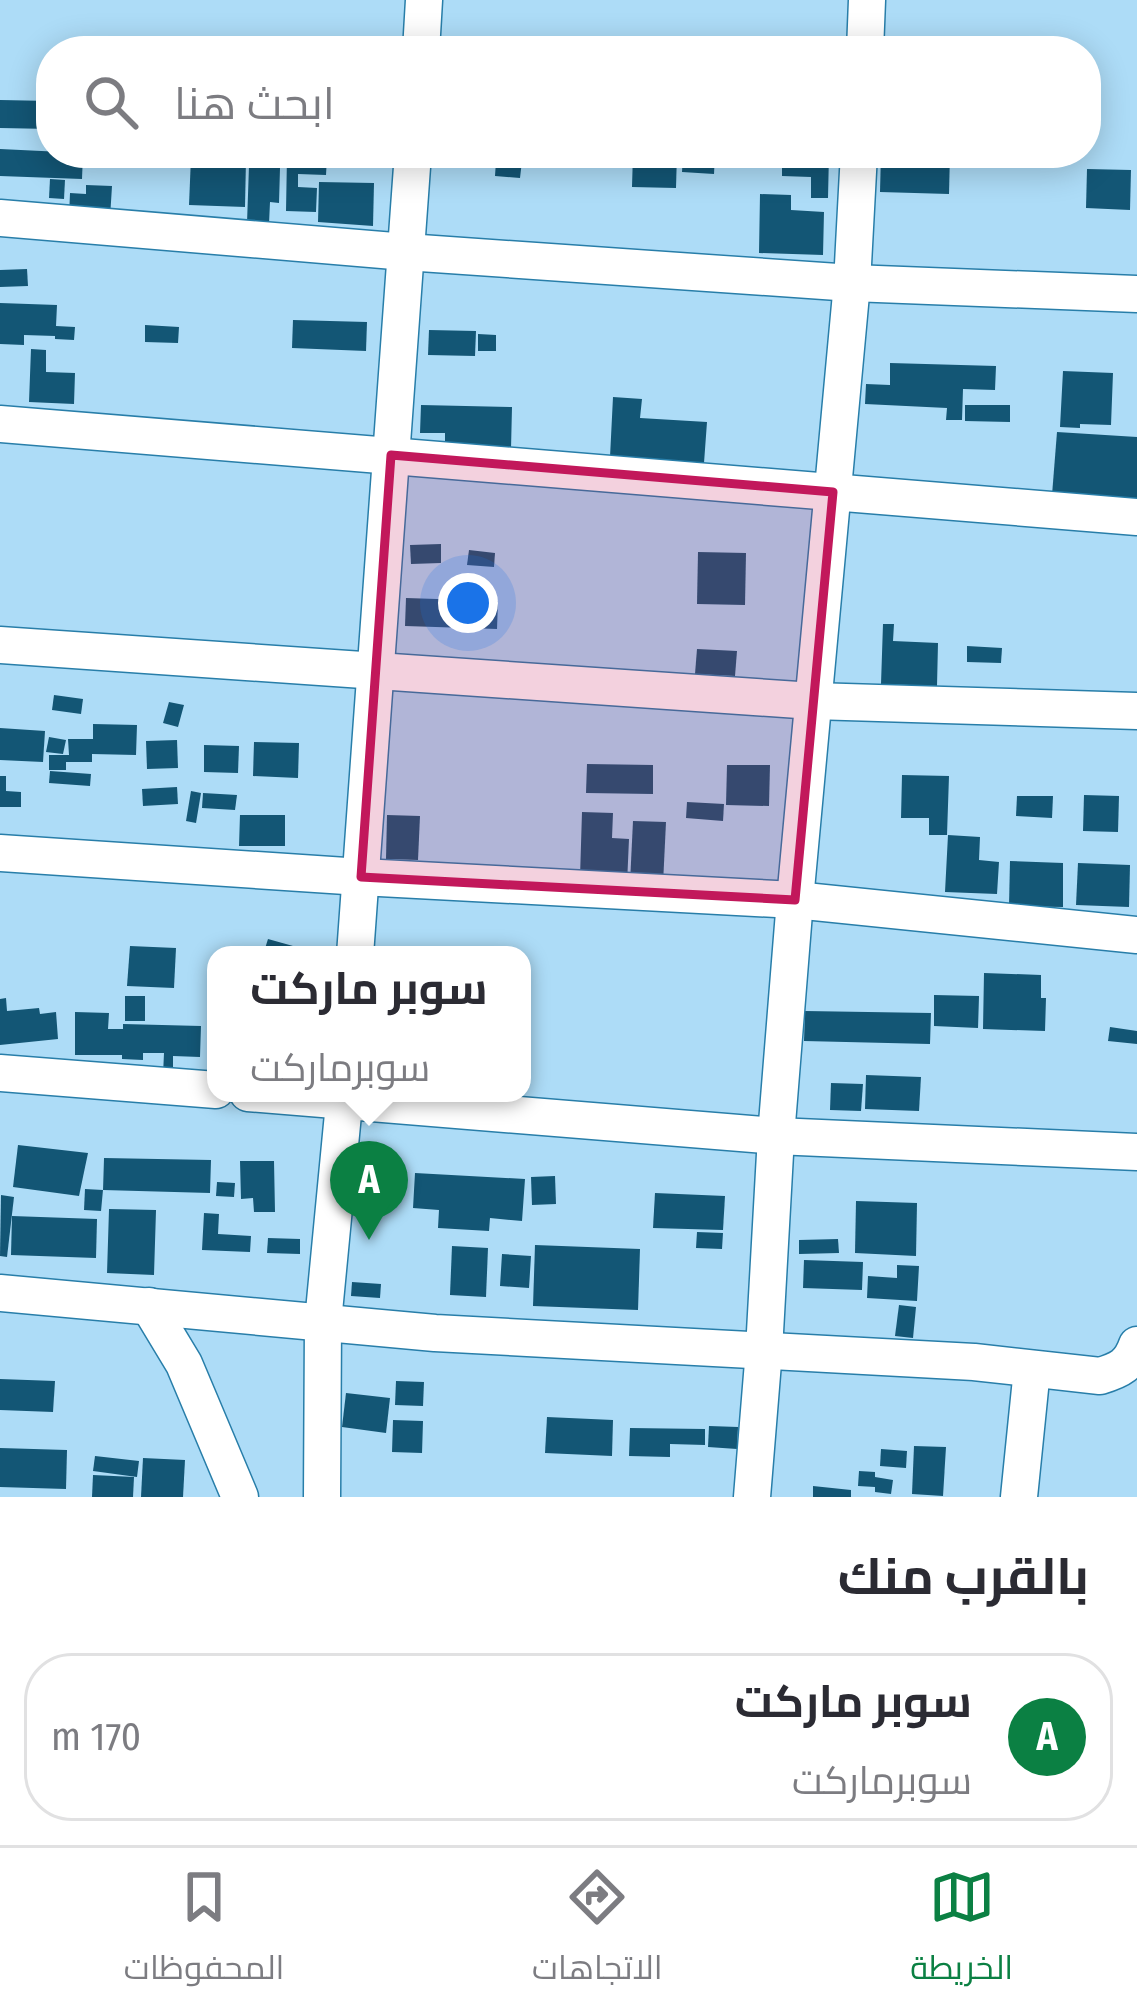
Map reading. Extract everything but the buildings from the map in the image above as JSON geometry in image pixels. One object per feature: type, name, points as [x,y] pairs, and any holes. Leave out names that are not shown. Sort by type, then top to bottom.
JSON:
[{"type":"street","points":[[422,36],[424,0]]},
{"type":"street","points":[[866,36],[867,0]]},
{"type":"street","points":[[356,946],[412,168]]},
{"type":"street","points":[[752,1497],[776,1136],[852,284],[858,168]]},
{"type":"street","points":[[0,218],[852,284],[1137,294]]},
{"type":"street","points":[[0,424],[1137,517]]},
{"type":"street","points":[[0,645],[814,701],[1137,711]]},
{"type":"street","points":[[0,853],[795,899],[1137,934]]},
{"type":"street","points":[[0,1073],[207,1089]]},
{"type":"street","points":[[322,1497],[323,1322],[344,1102]]},
{"type":"street","points":[[399,1102],[776,1136],[1137,1152]]},
{"type":"street","points":[[0,1293],[435,1333],[974,1362],[1100,1376],[1120,1370],[1132,1359],[1137,1345]]},
{"type":"street","points":[[149,1306],[184,1364],[240,1497]]},
{"type":"street","points":[[1019,1497],[1032,1369]]},
{"type":"highlighted area","points":[[391,455],[833,492],[795,900],[361,877]]},
{"type":"place","name":"سوبر ماركت","points":[[369,1240]]}]
